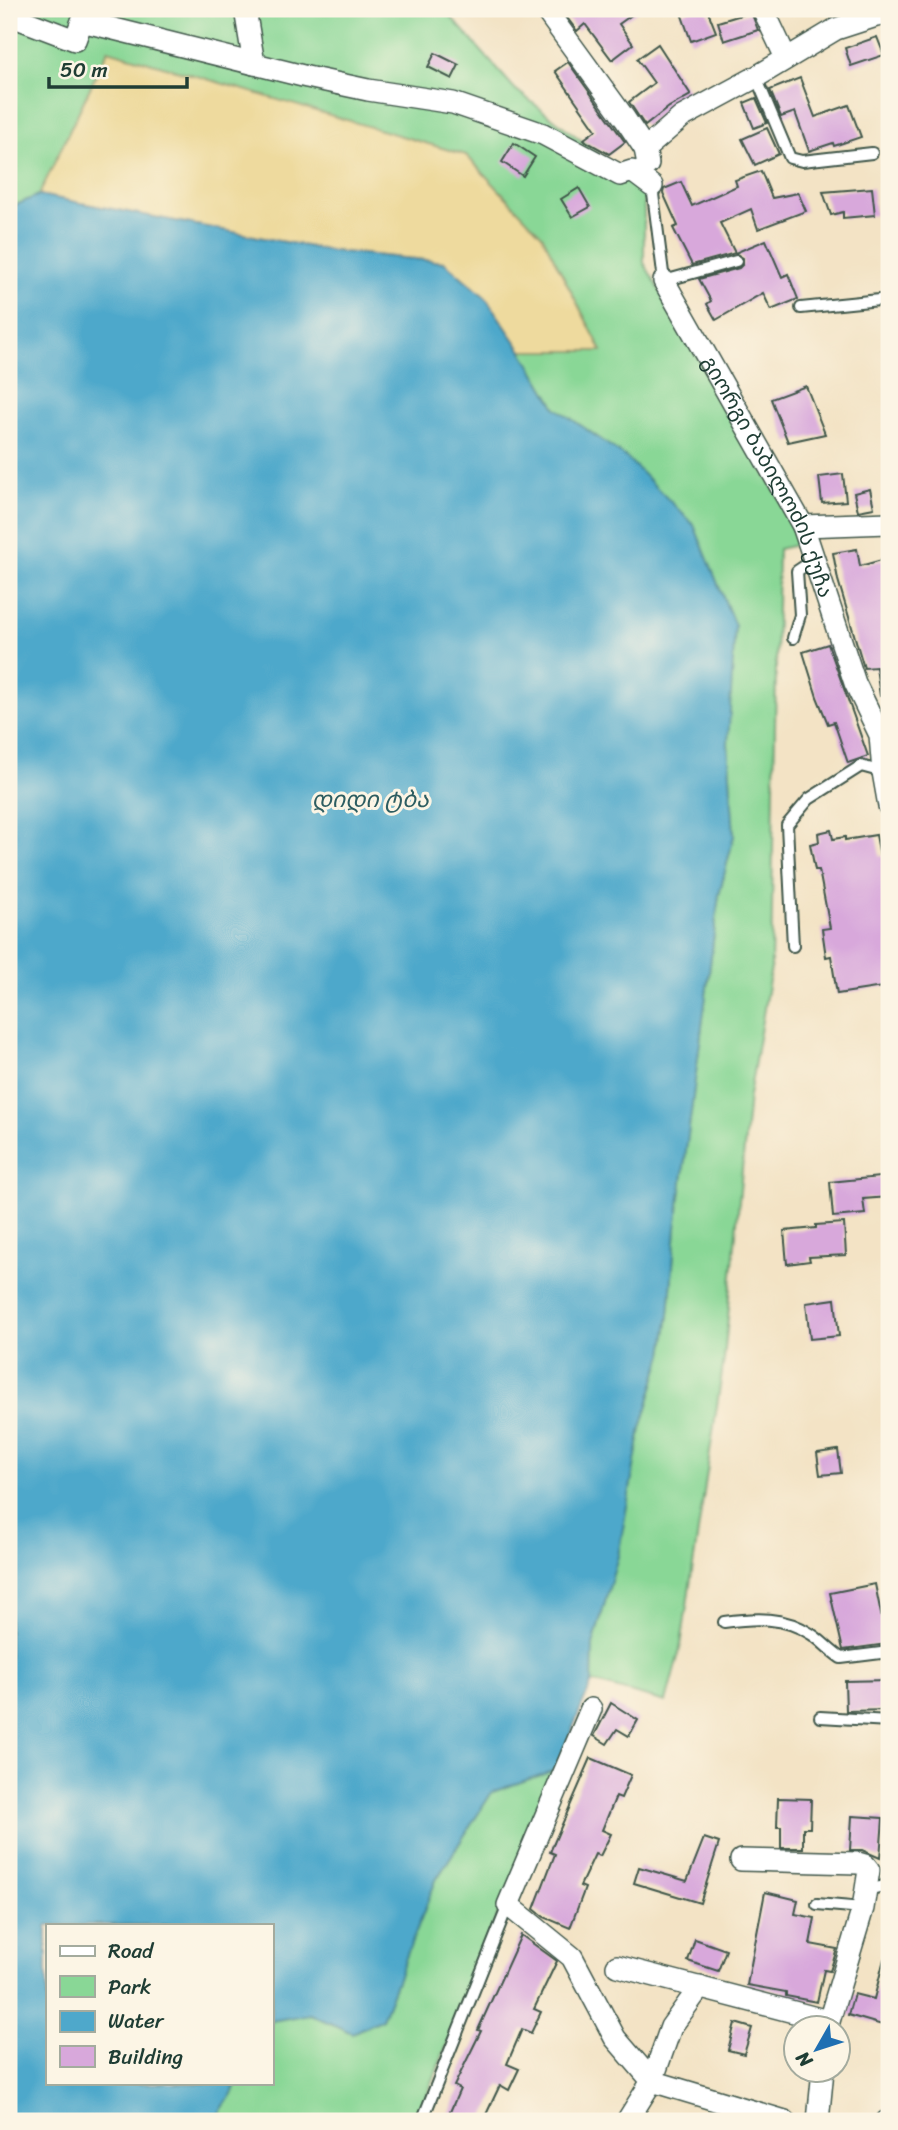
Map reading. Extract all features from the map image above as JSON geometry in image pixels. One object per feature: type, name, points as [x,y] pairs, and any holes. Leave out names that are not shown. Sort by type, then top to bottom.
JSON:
[{"type":"street","points":[[244,9],[254,64]]},
{"type":"street","points":[[545,9],[645,149],[682,117],[836,29],[889,14]]},
{"type":"street","points":[[763,9],[786,58]]},
{"type":"street","points":[[9,15],[75,40],[82,21],[368,90],[453,103],[543,134],[620,175],[632,172],[652,186]]},
{"type":"street","name":"გიორგი ბაბილოძის ქუჩა","points":[[645,149],[652,186]]},
{"type":"street","name":"გიორგი ბაბილოძის ქუჩა","points":[[664,281],[803,526],[855,682],[885,742],[883,772],[889,806]]},
{"type":"street","points":[[803,526],[889,523]]},
{"type":"street","points":[[591,1709],[508,1905],[572,1957],[615,2038],[652,2081],[785,2121]]},
{"type":"street","points":[[741,1860],[865,1865],[869,1870],[865,1899],[830,2014]]},
{"type":"street","points":[[617,1966],[790,2014]]},
{"type":"street","points":[[627,2121],[652,2081],[671,2027],[700,1987]]},
{"type":"street","points":[[818,2121],[822,2084]]},
{"type":"lane","points":[[756,77],[790,158],[802,161],[872,153]]},
{"type":"lane","name":"გიორგი ბაბილოძის ქუჩა","points":[[652,186],[664,281]]},
{"type":"lane","points":[[664,281],[736,261]]},
{"type":"lane","points":[[801,308],[889,299]]},
{"type":"lane","points":[[793,638],[800,615],[797,571],[814,559]]},
{"type":"lane","points":[[793,946],[787,825],[809,799],[861,766],[883,772]]},
{"type":"lane","points":[[724,1622],[784,1620],[813,1634],[824,1647],[841,1658],[889,1652]]},
{"type":"lane","points":[[820,1717],[889,1721]]},
{"type":"lane","points":[[817,1904],[865,1899],[889,1880]]},
{"type":"lane","points":[[422,2121],[508,1905]]},
{"type":"green space","points":[[9,9],[444,9],[515,89],[644,189],[644,263],[785,508],[801,544],[778,549],[771,968],[749,1096],[724,1359],[681,1645],[666,1702],[592,1682],[593,1645],[618,1556],[641,1428],[663,1354],[676,1228],[719,895],[734,836],[728,744],[627,458],[556,408],[522,351],[97,208],[39,195],[9,208]]},
{"type":"green space","points":[[555,1770],[417,2121],[214,2121],[236,2084],[273,2084],[273,2021],[310,2014],[352,2033],[382,2019],[436,1880],[492,1792]]},
{"type":"sand","points":[[108,50],[466,155],[542,235],[602,351],[522,351],[485,297],[444,262],[332,251],[39,195]]},
{"type":"water","name":"დიდი ტბა","points":[[39,195],[332,251],[444,262],[485,297],[556,408],[627,458],[694,525],[735,626],[728,744],[734,836],[719,895],[676,1228],[663,1354],[641,1428],[618,1556],[593,1645],[592,1682],[555,1770],[492,1792],[436,1880],[382,2019],[352,2033],[310,2014],[273,2021],[273,1924],[46,1924],[46,2084],[236,2084],[214,2121],[9,2121],[9,208]]},
{"type":"building","points":[[573,9],[640,9],[619,24],[633,44],[612,60],[585,24],[577,31],[565,15]]},
{"type":"building","points":[[707,9],[716,32],[691,41],[681,13]]},
{"type":"building","points":[[751,12],[758,30],[724,41],[718,22]]},
{"type":"building","points":[[877,37],[884,55],[851,66],[845,48]]},
{"type":"building","points":[[658,44],[691,95],[669,107],[645,126],[629,102],[654,83],[637,59]]},
{"type":"building","points":[[435,53],[459,65],[452,79],[428,67]]},
{"type":"building","points":[[568,62],[625,142],[609,154],[584,139],[596,130],[555,71]]},
{"type":"building","points":[[800,78],[815,117],[849,105],[861,137],[809,151],[795,112],[781,117],[770,90]]},
{"type":"building","points":[[756,98],[767,123],[754,128],[744,103]]},
{"type":"building","points":[[767,128],[779,154],[755,165],[742,139]]},
{"type":"building","points":[[514,143],[535,157],[523,176],[502,162]]},
{"type":"building","points":[[761,171],[772,198],[798,193],[806,211],[758,229],[751,209],[720,223],[735,253],[692,265],[673,228],[678,226],[663,193],[664,189],[681,182],[692,206],[737,186],[735,180]]},
{"type":"building","points":[[579,188],[590,207],[572,217],[561,199]]},
{"type":"building","points":[[872,188],[875,215],[843,218],[843,212],[831,215],[823,192]]},
{"type":"building","points":[[766,240],[782,277],[788,274],[798,299],[771,310],[763,293],[716,320],[707,304],[711,301],[699,279],[739,268],[743,264],[743,258],[735,253]]},
{"type":"building","points":[[806,386],[825,434],[788,442],[771,399]]},
{"type":"building","points":[[843,474],[846,501],[822,503],[819,477]]},
{"type":"building","points":[[870,489],[874,508],[858,511],[854,493]]},
{"type":"building","points":[[857,549],[860,566],[889,558],[889,695],[880,696],[876,667],[864,668],[838,580],[833,553]]},
{"type":"building","points":[[828,644],[868,756],[848,763],[834,722],[828,724],[817,697],[803,652]]},
{"type":"building","points":[[831,830],[833,839],[845,837],[845,840],[876,835],[880,856],[889,854],[889,986],[837,994],[831,956],[826,957],[822,929],[830,928],[819,870],[815,870],[810,844],[819,842],[818,833]]},
{"type":"building","points":[[889,1176],[889,1197],[863,1199],[865,1214],[833,1217],[830,1182]]},
{"type":"building","points":[[844,1223],[846,1255],[809,1257],[810,1261],[787,1264],[784,1231]]},
{"type":"building","points":[[835,1299],[839,1336],[810,1339],[806,1303]]},
{"type":"building","points":[[838,1450],[841,1473],[820,1475],[817,1453]]},
{"type":"building","points":[[875,1584],[887,1644],[843,1650],[830,1593]]},
{"type":"building","points":[[889,1680],[889,1710],[846,1711],[845,1681]]},
{"type":"building","points":[[611,1703],[638,1720],[629,1736],[617,1729],[607,1744],[594,1736]]},
{"type":"building","points":[[591,1758],[631,1775],[621,1798],[616,1796],[602,1830],[611,1834],[600,1856],[595,1854],[580,1886],[585,1888],[570,1928],[544,1917],[534,1909],[555,1854],[550,1852]]},
{"type":"building","points":[[778,1798],[811,1799],[810,1828],[803,1828],[803,1848],[781,1848],[781,1827],[777,1827]]},
{"type":"building","points":[[852,1816],[883,1818],[880,1858],[862,1850],[850,1850]]},
{"type":"building","points":[[704,1838],[719,1843],[700,1903],[634,1883],[639,1867],[687,1881]]},
{"type":"building","points":[[765,1892],[798,1900],[795,1914],[815,1918],[810,1944],[837,1949],[830,1971],[824,1970],[817,2002],[786,1996],[786,1992],[747,1985]]},
{"type":"building","points":[[521,1935],[557,1961],[534,2009],[541,2012],[531,2033],[522,2029],[507,2064],[519,2069],[509,2090],[500,2085],[483,2121],[446,2121],[460,2089],[454,2086],[481,2031],[478,2030]]},
{"type":"building","points":[[695,1939],[726,1950],[718,1971],[688,1961]]},
{"type":"building","points":[[884,1959],[889,1960],[889,2027],[848,2014],[854,1994],[874,1999]]},
{"type":"building","points":[[735,2023],[752,2028],[744,2054],[728,2050]]}]
